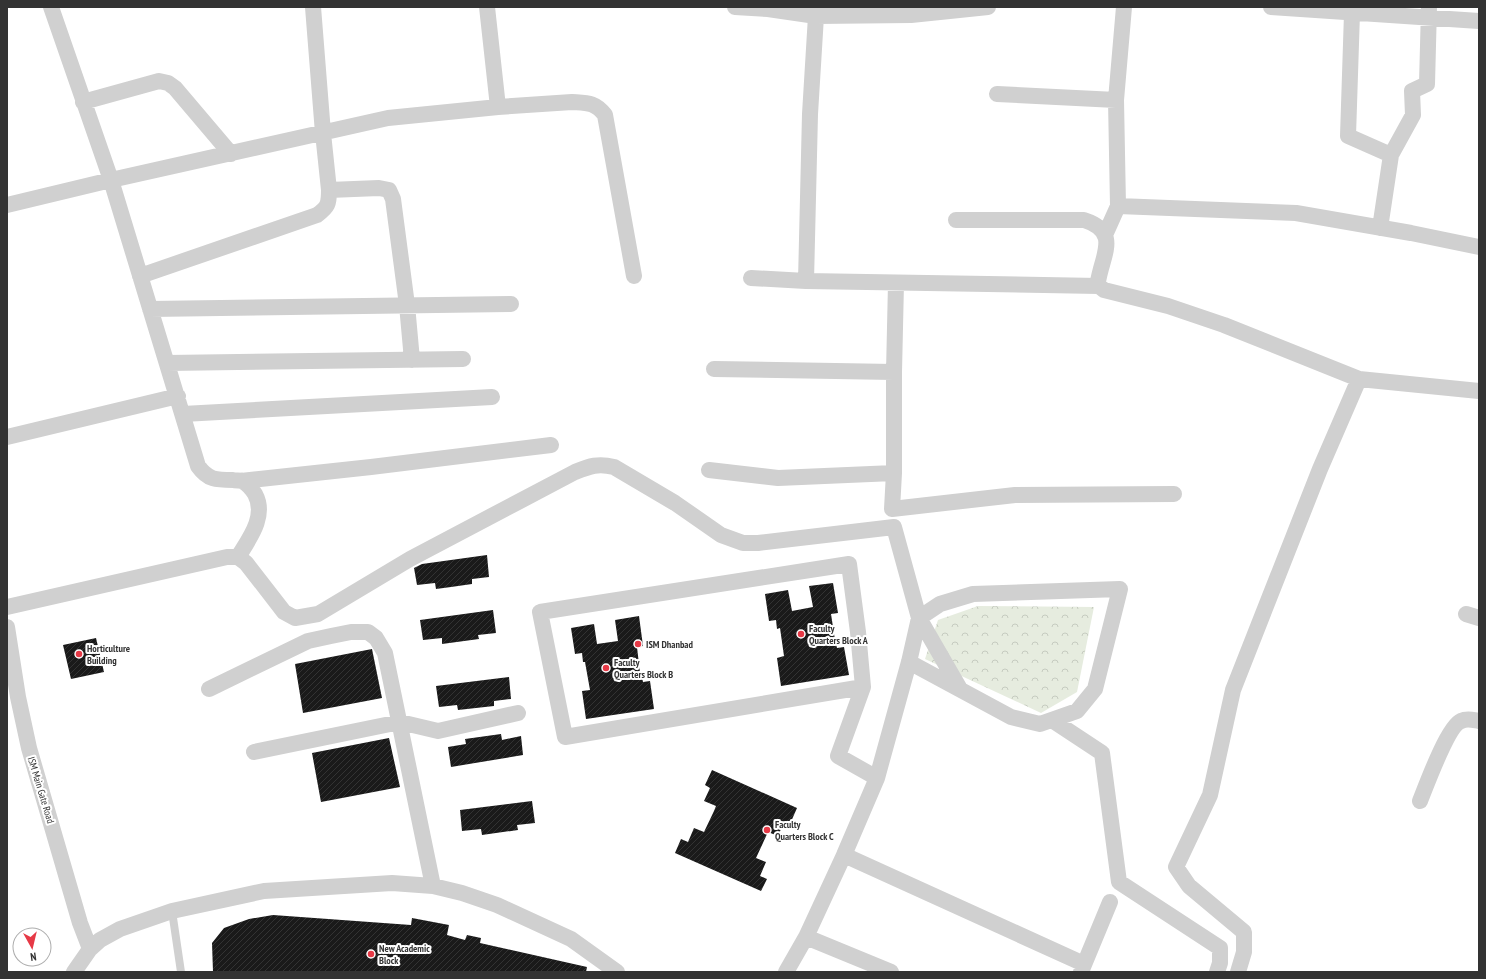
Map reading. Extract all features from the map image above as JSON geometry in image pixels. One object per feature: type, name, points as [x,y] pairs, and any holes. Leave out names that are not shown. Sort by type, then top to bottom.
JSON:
[{"type":"street","points":[[51,7],[111,180],[150,310],[168,363],[198,466],[204,474],[215,480],[241,481],[371,468],[551,445]]},
{"type":"street","points":[[140,276],[317,215],[326,208],[329,200],[329,190],[313,7]]},
{"type":"street","points":[[487,7],[498,107]]},
{"type":"street","points":[[735,7],[768,8],[816,16],[911,15],[988,7]]},
{"type":"street","points":[[1105,235],[1118,206],[1116,100],[1124,7]]},
{"type":"street","points":[[1271,7],[1352,12],[1429,12],[1479,21]]},
{"type":"street","points":[[1352,12],[1348,136],[1391,155]]},
{"type":"street","points":[[1380,228],[1391,155],[1413,116],[1412,91],[1427,84],[1429,12]]},
{"type":"street","points":[[806,281],[810,114],[816,16]]},
{"type":"street","points":[[84,102],[159,81],[168,83],[175,88],[231,154]]},
{"type":"street","points":[[997,94],[1116,100]]},
{"type":"street","points":[[7,205],[111,180],[388,118],[498,107],[572,102],[593,104],[600,108],[605,115],[634,276]]},
{"type":"street","points":[[329,190],[379,188],[388,190],[393,199],[407,305],[412,360]]},
{"type":"street","points":[[1118,206],[1296,213],[1479,247]]},
{"type":"street","points":[[956,220],[1084,220],[1096,225],[1105,235],[1108,247],[1099,278],[1099,286]]},
{"type":"street","points":[[751,278],[806,281],[1099,286],[1108,291],[1168,306],[1224,325],[1359,379],[1479,391]]},
{"type":"street","points":[[896,283],[894,473],[892,509],[1015,495],[1174,494]]},
{"type":"street","points":[[150,310],[511,304]]},
{"type":"street","points":[[168,363],[463,359]]},
{"type":"street","points":[[714,369],[894,372]]},
{"type":"street","points":[[1238,972],[1244,952],[1244,932],[1189,886],[1176,867],[1210,795],[1233,690],[1320,470],[1359,379]]},
{"type":"street","points":[[7,437],[178,396]]},
{"type":"street","points":[[183,414],[492,397]]},
{"type":"street","points":[[7,607],[196,563],[227,557],[238,557],[246,563],[284,612],[295,618],[318,614],[410,559],[575,472],[598,465],[606,465],[614,467],[675,503],[722,535],[743,543],[758,543],[894,527],[919,618],[960,689]]},
{"type":"street","points":[[709,470],[778,478],[894,473]]},
{"type":"street","points":[[238,557],[255,528],[259,514],[257,499],[251,487],[241,481]]},
{"type":"street","points":[[863,687],[565,737],[540,612],[849,564],[858,632],[863,687],[838,756],[878,778]]},
{"type":"street","points":[[786,972],[806,937],[878,778],[909,662],[919,618],[940,604],[973,594],[1120,589],[1095,689],[1077,711],[1052,720],[1040,724],[1011,717],[909,662]]},
{"type":"street","name":"ISM Main Gate Road","points":[[7,627],[18,697],[29,748],[80,923],[90,949]]},
{"type":"street","points":[[209,689],[308,641],[351,632],[368,632],[376,638],[385,653],[433,886]]},
{"type":"street","points":[[254,752],[400,722],[438,731],[518,713]]},
{"type":"street","points":[[1420,801],[1448,736],[1454,726],[1460,721],[1470,719],[1479,721]]},
{"type":"street","points":[[1052,720],[1102,753],[1119,882],[1220,948],[1220,963],[1217,972]]},
{"type":"street","points":[[844,855],[1082,968],[1110,902]]},
{"type":"street","points":[[78,970],[90,949],[100,940],[120,929],[172,911],[264,891],[392,883],[433,886],[462,893],[497,906],[571,939],[617,972]]},
{"type":"street","points":[[806,937],[891,972]]},
{"type":"lane","points":[[172,911],[181,972]]},
{"type":"green space","points":[[978,606],[1094,607],[1077,692],[1041,713],[925,659],[938,620]]},
{"type":"building","points":[[487,555],[489,577],[472,579],[472,584],[436,589],[435,583],[417,585],[414,568],[422,564]]},
{"type":"building","name":"Faculty Quarters Block A","points":[[833,583],[838,613],[831,614],[835,640],[837,648],[844,647],[849,675],[781,686],[777,658],[784,656],[780,628],[777,629],[776,620],[769,621],[765,594],[788,590],[792,611],[813,607],[809,586]]},
{"type":"building","points":[[493,610],[496,633],[478,635],[479,639],[442,644],[442,638],[423,640],[420,620]]},
{"type":"building","name":"Faculty Quarters Block B","points":[[639,616],[643,646],[637,647],[640,673],[643,682],[650,681],[654,709],[586,719],[582,691],[590,690],[582,653],[575,654],[571,628],[594,624],[597,644],[618,641],[615,620]]},
{"type":"building","name":"Horticulture Building","points":[[96,638],[104,672],[71,679],[63,645]]},
{"type":"building","points":[[372,649],[382,698],[303,713],[295,664]]},
{"type":"building","points":[[509,677],[511,699],[494,701],[494,706],[458,710],[457,705],[439,707],[436,686]]},
{"type":"building","points":[[501,734],[502,740],[521,736],[523,755],[451,767],[448,747],[466,744],[465,739]]},
{"type":"building","points":[[389,738],[400,787],[321,802],[312,753]]},
{"type":"building","name":"Faculty Quarters Block C","points":[[712,770],[797,808],[790,824],[784,822],[778,836],[768,832],[756,858],[766,862],[760,876],[767,879],[761,891],[675,853],[681,839],[688,842],[694,828],[704,832],[714,811],[716,806],[704,801],[710,788],[705,785]]},
{"type":"building","points":[[532,801],[535,823],[517,825],[518,830],[482,835],[481,829],[462,831],[460,810]]},
{"type":"building","name":"New Academic Block","points":[[273,915],[411,925],[412,918],[449,925],[447,935],[465,940],[467,935],[481,938],[480,943],[587,967],[586,972],[213,972],[212,943],[224,928],[249,919]]},
{"type":"place","name":"Faculty Quarters Block A","points":[[801,634]]},
{"type":"place","name":"ISM Dhanbad","points":[[638,644]]},
{"type":"place","name":"Horticulture Building","points":[[79,654]]},
{"type":"place","name":"Faculty Quarters Block B","points":[[606,668]]},
{"type":"place","name":"Faculty Quarters Block C","points":[[767,830]]},
{"type":"place","name":"New Academic Block","points":[[371,954]]}]
